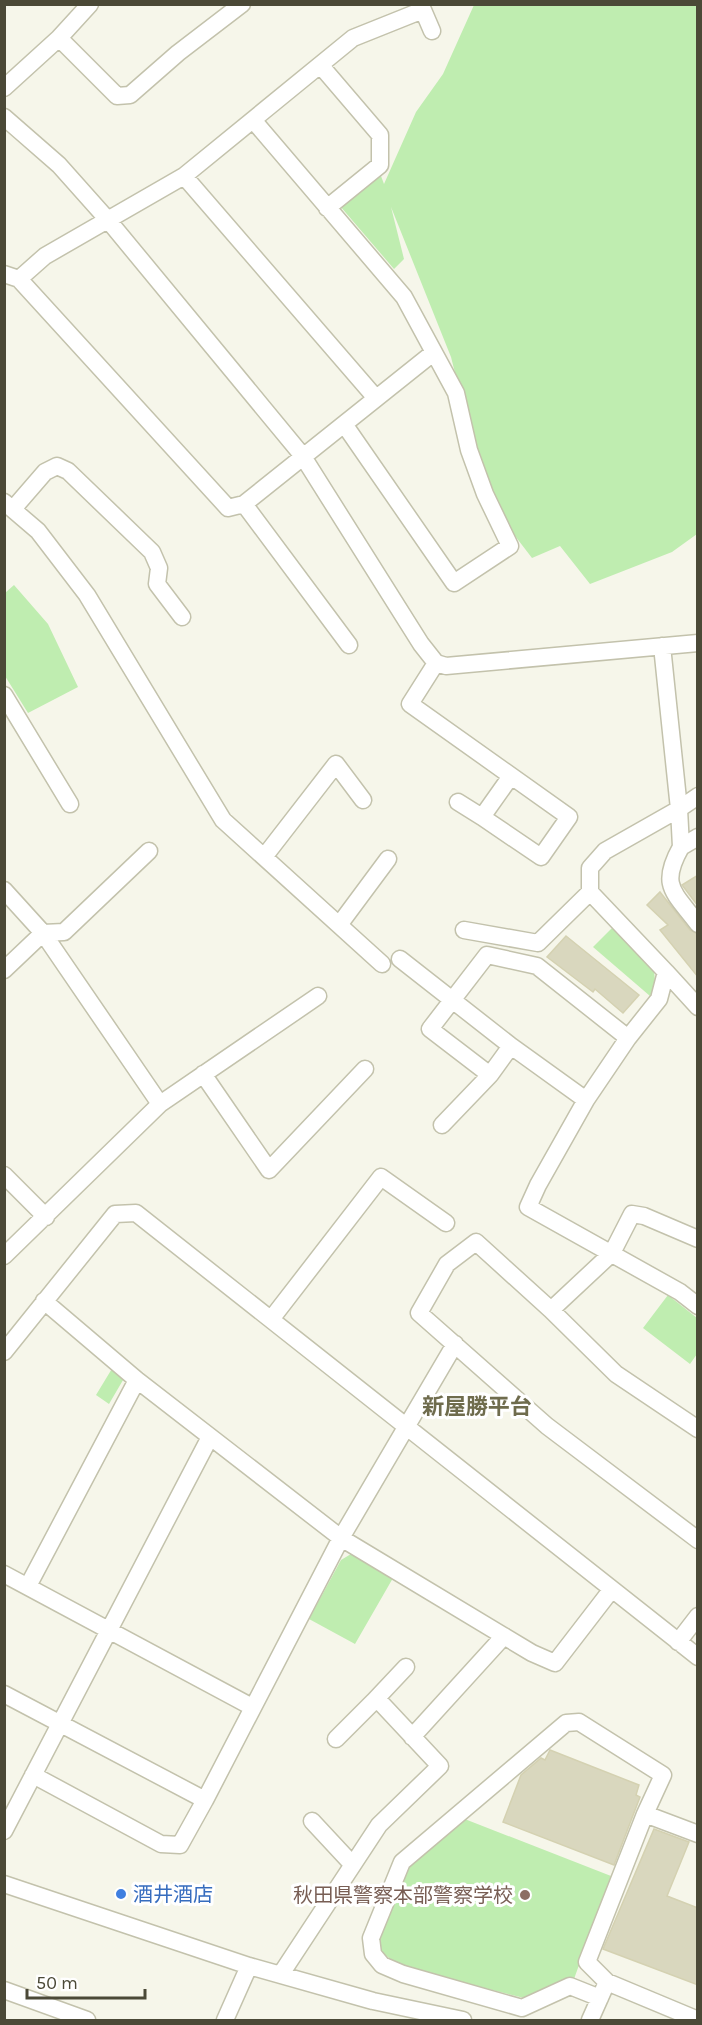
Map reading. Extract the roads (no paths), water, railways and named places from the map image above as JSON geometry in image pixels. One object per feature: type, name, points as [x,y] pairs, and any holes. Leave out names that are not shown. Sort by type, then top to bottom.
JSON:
[{"type":"street","points":[[4,88],[59,38],[90,4]]},
{"type":"street","points":[[59,38],[117,96],[130,95],[178,53],[242,4]]},
{"type":"street","points":[[432,31],[423,10],[353,38],[184,176],[12,277],[228,508],[244,504],[302,455],[433,352]]},
{"type":"street","points":[[321,66],[380,135],[380,165],[327,208]]},
{"type":"street","points":[[4,117],[59,165],[108,220],[302,455],[421,644],[436,663],[446,666],[698,643]]},
{"type":"street","points":[[253,120],[404,297],[456,393],[469,450],[485,494],[510,546],[454,583],[344,424]]},
{"type":"street","points":[[184,176],[375,398]]},
{"type":"street","points":[[182,617],[157,584],[159,568],[152,552],[68,471],[57,466],[45,472],[9,506],[38,531],[87,595],[223,820],[382,964]]},
{"type":"street","points":[[244,504],[349,645]]},
{"type":"street","points":[[662,646],[681,847]]},
{"type":"street","points":[[436,663],[410,704],[569,817],[541,856],[458,802]]},
{"type":"street","points":[[4,695],[70,804]]},
{"type":"street","points":[[264,857],[336,764],[363,800]]},
{"type":"street","points":[[482,817],[511,776]]},
{"type":"street","points":[[698,796],[605,851],[590,868],[590,892],[698,1007]]},
{"type":"street","points":[[698,837],[681,847],[670,867],[669,882],[672,890],[698,924]]},
{"type":"street","points":[[4,970],[43,933],[64,932],[150,851]]},
{"type":"street","points":[[339,925],[388,859]]},
{"type":"street","points":[[4,890],[43,933],[160,1104]]},
{"type":"street","points":[[464,930],[538,943],[590,892]]},
{"type":"street","points":[[490,1075],[430,1029],[487,955],[514,959],[537,966],[628,1038]]},
{"type":"street","points":[[400,959],[511,1046],[586,1100]]},
{"type":"street","points":[[666,972],[659,999],[628,1038],[586,1100],[538,1185],[528,1208],[680,1292],[698,1306]]},
{"type":"street","points":[[4,1256],[160,1104],[318,996]]},
{"type":"street","points":[[442,1125],[490,1075],[511,1046]]},
{"type":"street","points":[[203,1074],[270,1170],[365,1069]]},
{"type":"street","points":[[4,1175],[46,1217]]},
{"type":"street","points":[[272,1318],[381,1177],[446,1222]]},
{"type":"street","points":[[4,1352],[115,1214],[136,1214],[272,1318],[698,1658]]},
{"type":"street","points":[[551,1310],[612,1253],[632,1214],[644,1216],[698,1239]]},
{"type":"street","points":[[698,1429],[616,1374],[551,1310],[476,1242],[447,1264],[419,1313],[547,1426],[698,1540]]},
{"type":"street","points":[[44,1301],[137,1380],[341,1538],[504,1636],[555,1663],[612,1589]]},
{"type":"street","points":[[33,1775],[161,1844],[180,1845],[341,1538],[455,1344]]},
{"type":"street","points":[[27,1586],[137,1380]]},
{"type":"street","points":[[4,1831],[210,1437]]},
{"type":"street","points":[[4,1574],[252,1707]]},
{"type":"street","points":[[678,1642],[698,1616]]},
{"type":"street","points":[[412,1737],[504,1636]]},
{"type":"street","points":[[336,1739],[406,1667]]},
{"type":"street","points":[[4,1694],[205,1800]]},
{"type":"street","points":[[281,1974],[379,1825],[440,1766],[381,1703],[374,1701]]},
{"type":"street","points":[[600,1998],[570,1986],[522,2008],[392,1970],[382,1965],[372,1954],[371,1938],[402,1862],[566,1723],[579,1722],[663,1775],[645,1814],[587,1962],[607,1982],[698,2019]]},
{"type":"street","points":[[645,1814],[698,1834]]},
{"type":"street","points":[[312,1821],[352,1864]]},
{"type":"street","points":[[4,1884],[249,1966],[373,2001],[463,2020]]},
{"type":"street","points":[[225,2020],[249,1966]]},
{"type":"street","points":[[590,2020],[607,1982]]},
{"type":"street","points":[[4,1990],[87,2020]]},
{"type":"place","name":"酒井酒店","points":[[121,1894]]},
{"type":"place","name":"秋田県警察本部警察学校","points":[[525,1895]]},
{"type":"district","name":"新屋勝平台","points":[[477,1406]]}]
